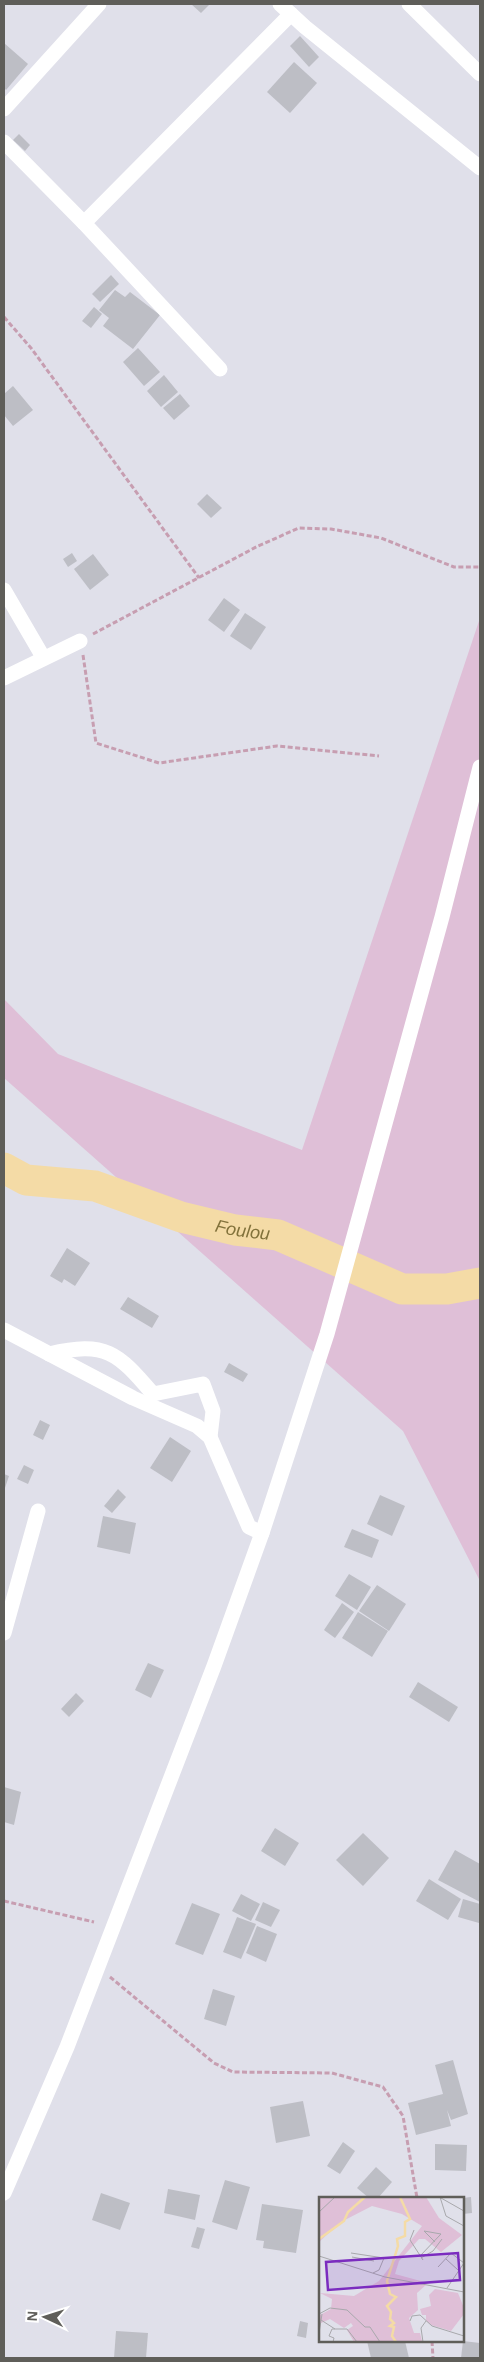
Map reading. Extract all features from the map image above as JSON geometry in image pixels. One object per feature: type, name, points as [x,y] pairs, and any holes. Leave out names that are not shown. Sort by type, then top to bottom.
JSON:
[{"type":"street","points":[[4,109],[99,4]]},
{"type":"street","points":[[409,4],[480,74]]},
{"type":"street","points":[[84,224],[285,9],[470,162],[480,168]]},
{"type":"street","points":[[4,142],[220,369]]},
{"type":"street","points":[[4,590],[43,657]]},
{"type":"street","points":[[4,678],[43,657],[80,641]]},
{"type":"street","points":[[4,2193],[67,2047],[214,1666],[262,1533],[327,1334],[442,917],[480,767]]},
{"type":"street","points":[[4,1330],[133,1398],[197,1426],[210,1437]]},
{"type":"street","points":[[49,1354],[74,1348],[108,1351],[128,1365],[153,1394],[203,1384],[212,1411],[210,1437],[234,1498],[249,1527],[262,1533]]},
{"type":"street","points":[[4,1633],[38,1511]]},
{"type":"path","points":[[4,317],[31,348],[200,578]]},
{"type":"path","points":[[379,756],[277,746],[158,763],[96,743],[80,641],[258,546],[300,528],[331,529],[381,538],[454,567],[480,567]]},
{"type":"path","points":[[4,1900],[94,1922]]},
{"type":"path","points":[[97,1968],[214,2063],[233,2072],[332,2073],[383,2087],[403,2116],[417,2197]]},
{"type":"path","points":[[432,2342],[433,2358]]},
{"type":"shaded area","points":[[480,618],[480,1581],[403,1431],[4,1078],[4,999],[58,1054],[302,1150]]},
{"type":"building","points":[[191,4],[210,4],[201,13]]},
{"type":"building","points":[[300,36],[319,57],[309,67],[290,46]]},
{"type":"building","points":[[4,43],[28,64],[6,90],[4,88]]},
{"type":"building","points":[[294,62],[317,83],[290,113],[267,92]]},
{"type":"building","points":[[19,134],[30,145],[25,151],[13,140]]},
{"type":"building","points":[[111,275],[119,284],[100,302],[92,294]]},
{"type":"building","points":[[115,290],[125,297],[130,292],[160,315],[133,349],[103,326],[109,318],[99,310]]},
{"type":"building","points":[[94,307],[102,314],[91,328],[82,321]]},
{"type":"building","points":[[138,348],[160,372],[144,386],[123,362]]},
{"type":"building","points":[[164,375],[178,392],[161,407],[147,391]]},
{"type":"building","points":[[13,386],[33,410],[13,426],[4,415],[4,394]]},
{"type":"building","points":[[180,394],[190,406],[174,420],[163,408]]},
{"type":"building","points":[[207,494],[222,508],[211,518],[197,504]]},
{"type":"building","points":[[72,553],[77,561],[68,567],[63,559]]},
{"type":"building","points":[[93,554],[109,575],[90,590],[74,569]]},
{"type":"building","points":[[224,598],[240,610],[224,632],[208,620]]},
{"type":"building","points":[[245,613],[266,627],[251,650],[230,636]]},
{"type":"building","points":[[67,1248],[90,1263],[75,1286],[64,1279],[62,1283],[50,1276]]},
{"type":"building","points":[[128,1297],[159,1316],[152,1328],[120,1309]]},
{"type":"building","points":[[229,1363],[248,1374],[243,1382],[224,1372]]},
{"type":"building","points":[[40,1420],[50,1425],[43,1440],[33,1435]]},
{"type":"building","points":[[170,1437],[191,1451],[172,1482],[150,1468]]},
{"type":"building","points":[[24,1465],[34,1470],[28,1484],[17,1479]]},
{"type":"building","points":[[4,1474],[9,1476],[4,1491]]},
{"type":"building","points":[[118,1489],[126,1497],[112,1513],[104,1506]]},
{"type":"building","points":[[380,1495],[405,1506],[392,1536],[367,1524]]},
{"type":"building","points":[[103,1516],[136,1523],[130,1554],[97,1547]]},
{"type":"building","points":[[352,1529],[379,1540],[372,1558],[344,1547]]},
{"type":"building","points":[[349,1574],[371,1587],[357,1610],[335,1596]]},
{"type":"building","points":[[377,1585],[406,1604],[389,1631],[359,1611]]},
{"type":"building","points":[[342,1603],[354,1612],[335,1638],[324,1630]]},
{"type":"building","points":[[358,1612],[388,1631],[372,1657],[342,1638]]},
{"type":"building","points":[[148,1663],[164,1670],[151,1698],[135,1690]]},
{"type":"building","points":[[418,1682],[458,1707],[449,1722],[409,1697]]},
{"type":"building","points":[[76,1693],[84,1701],[69,1717],[61,1709]]},
{"type":"building","points":[[4,1787],[21,1792],[14,1825],[4,1822]]},
{"type":"building","points":[[275,1828],[299,1843],[285,1866],[261,1851]]},
{"type":"building","points":[[363,1833],[389,1858],[363,1886],[336,1860]]},
{"type":"building","points":[[455,1850],[480,1864],[480,1902],[438,1880]]},
{"type":"building","points":[[429,1879],[461,1899],[448,1920],[416,1901]]},
{"type":"building","points":[[241,1894],[260,1904],[251,1921],[232,1911]]},
{"type":"building","points":[[463,1899],[480,1904],[479,1923],[458,1917]]},
{"type":"building","points":[[263,1902],[280,1910],[271,1927],[255,1920]]},
{"type":"building","points":[[192,1903],[220,1914],[203,1955],[175,1944]]},
{"type":"building","points":[[237,1917],[256,1924],[241,1959],[223,1952]]},
{"type":"building","points":[[257,1926],[277,1934],[266,1962],[246,1953]]},
{"type":"building","points":[[213,1989],[235,1996],[226,2026],[204,2019]]},
{"type":"building","points":[[453,2060],[468,2114],[451,2120],[447,2110],[451,2126],[416,2135],[408,2103],[443,2094],[435,2065]]},
{"type":"building","points":[[303,2101],[310,2136],[276,2143],[270,2107]]},
{"type":"building","points":[[343,2142],[355,2151],[340,2174],[327,2166]]},
{"type":"building","points":[[435,2144],[467,2145],[466,2171],[435,2170]]},
{"type":"building","points":[[376,2167],[392,2182],[379,2197],[368,2197],[357,2188]]},
{"type":"building","points":[[225,2180],[250,2187],[237,2230],[212,2222]]},
{"type":"building","points":[[168,2189],[200,2195],[195,2220],[164,2213]]},
{"type":"building","points":[[101,2193],[130,2203],[120,2230],[92,2220]]},
{"type":"building","points":[[471,2197],[472,2213],[464,2214],[464,2198]]},
{"type":"building","points":[[262,2204],[303,2210],[296,2253],[263,2248],[264,2241],[256,2240]]},
{"type":"building","points":[[197,2227],[205,2229],[199,2249],[191,2247]]},
{"type":"building","points":[[300,2321],[308,2323],[306,2338],[297,2336]]},
{"type":"building","points":[[116,2331],[148,2333],[146,2358],[114,2358]]},
{"type":"building","points":[[464,2341],[480,2343],[480,2358],[461,2358]]},
{"type":"building","points":[[367,2342],[405,2342],[409,2358],[371,2358]]},
{"type":"waterway","name":"Foulou","points":[[4,1168],[26,1180],[95,1186],[181,1217],[235,1230],[278,1235],[402,1289],[447,1289],[480,1283]]}]
